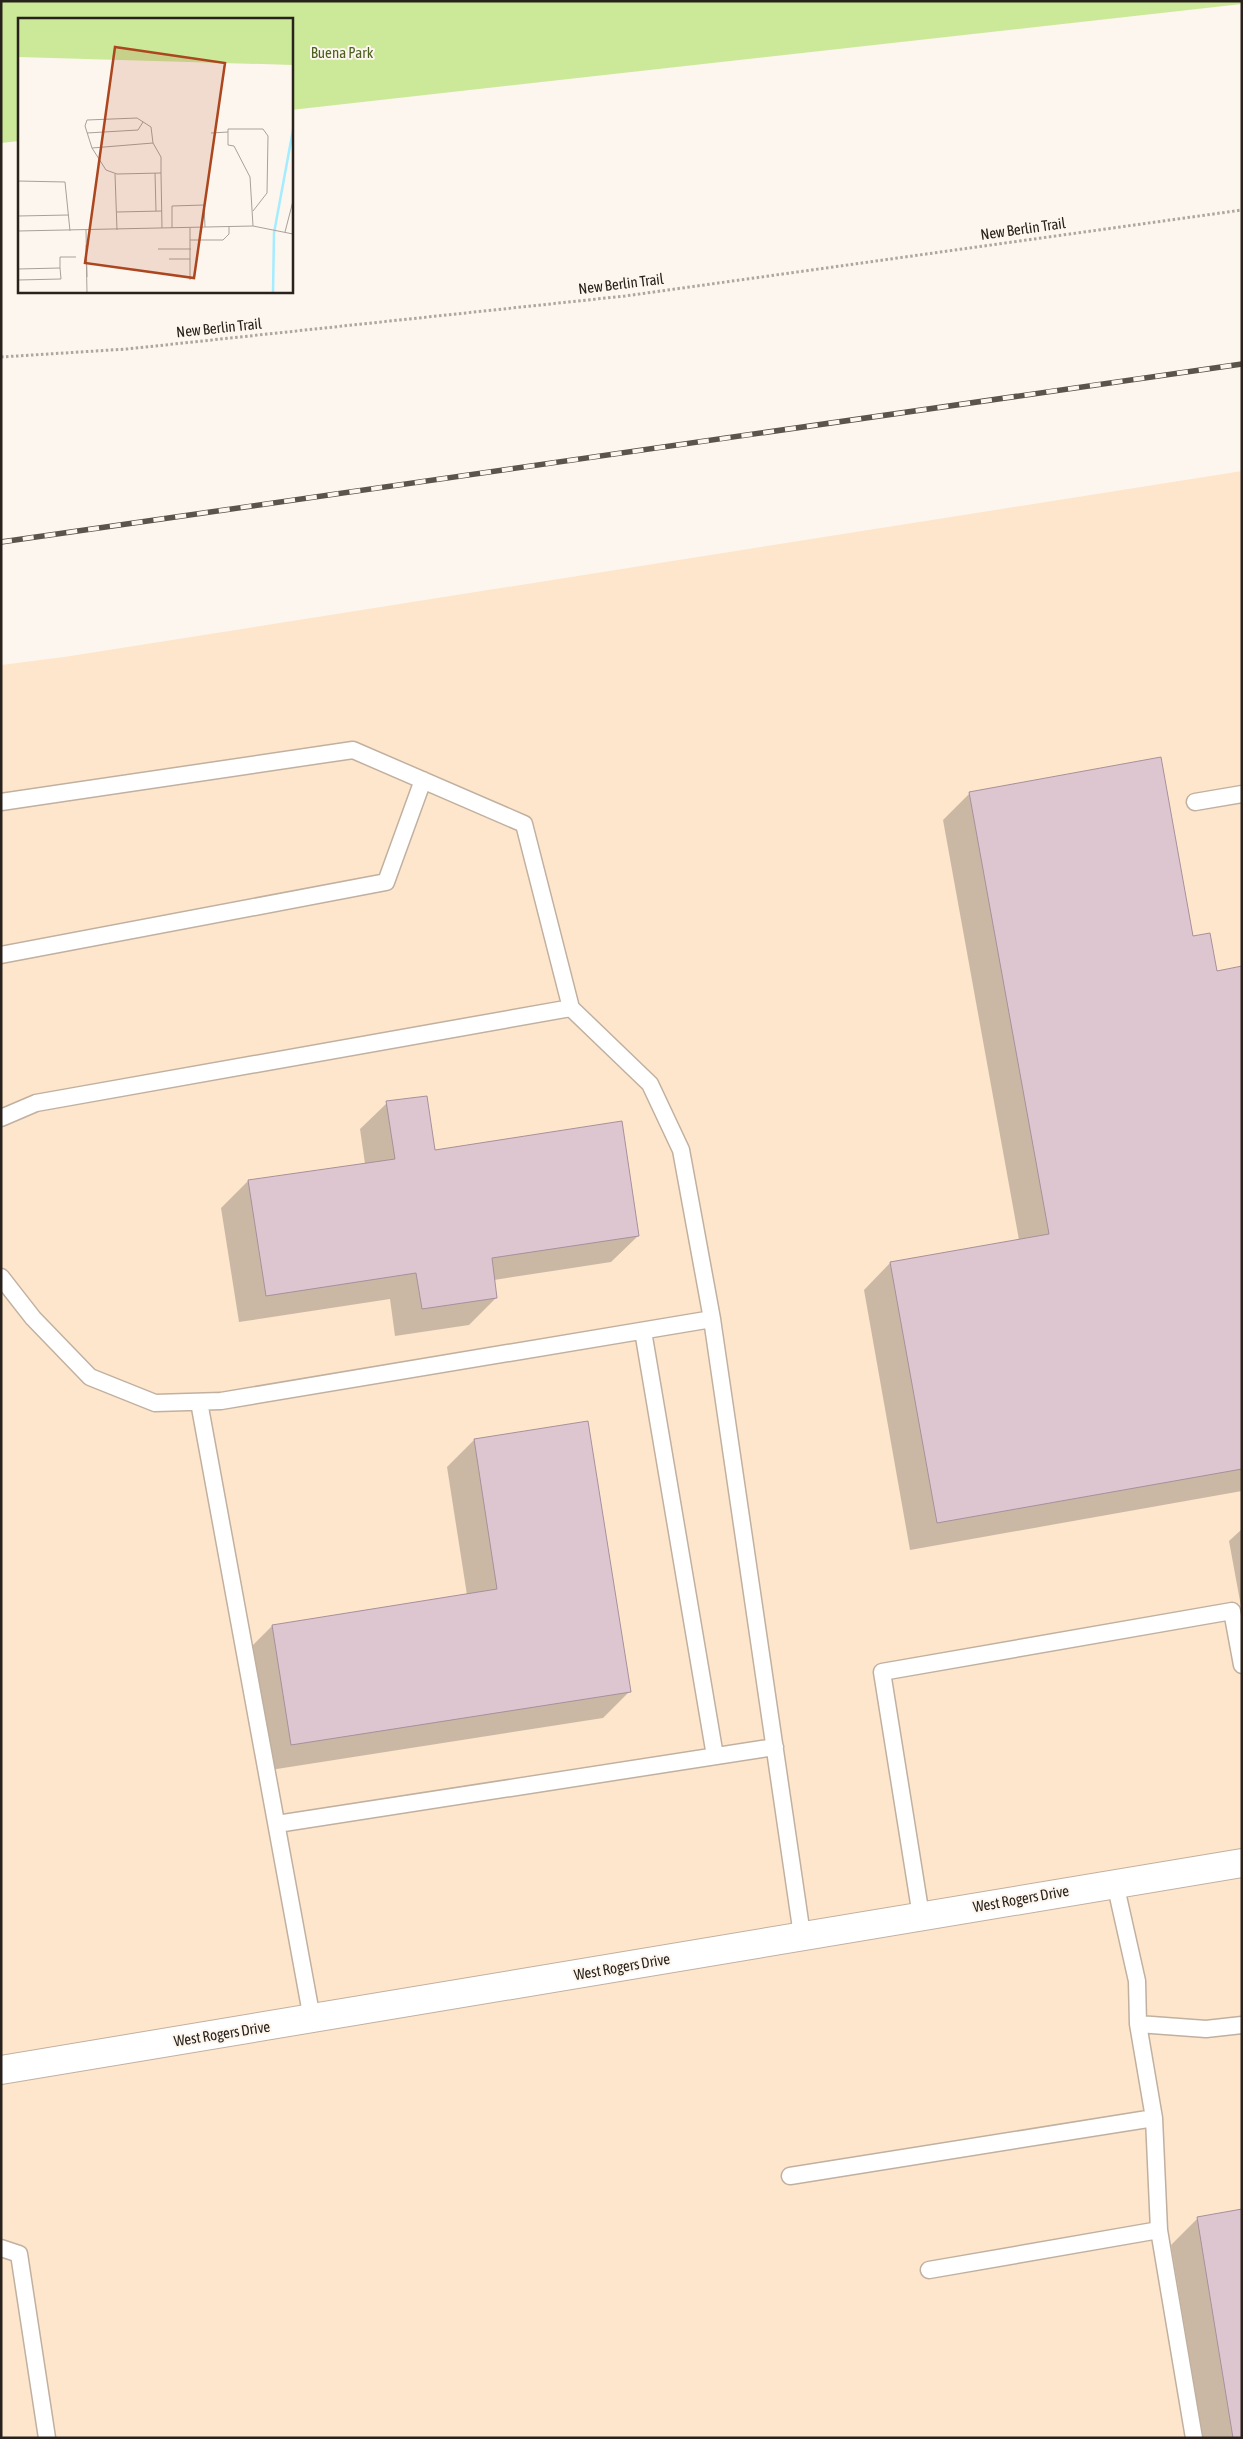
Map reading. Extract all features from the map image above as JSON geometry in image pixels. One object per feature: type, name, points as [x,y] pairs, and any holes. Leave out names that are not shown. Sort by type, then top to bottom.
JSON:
[{"type":"street","name":"West Rogers Drive","points":[[1,2070],[1242,1863]]},
{"type":"lane","points":[[1,802],[353,750],[524,824],[571,1008],[650,1084],[681,1150],[712,1319],[802,1935]]},
{"type":"lane","points":[[1,955],[386,882],[423,780]]},
{"type":"lane","points":[[1195,802],[1242,794]]},
{"type":"lane","points":[[1,1118],[36,1104],[571,1008]]},
{"type":"lane","points":[[1,1277],[34,1318],[90,1377],[155,1403],[221,1401],[712,1319]]},
{"type":"lane","points":[[643,1331],[715,1756]]},
{"type":"lane","points":[[199,1402],[312,2019]]},
{"type":"lane","points":[[921,1916],[882,1672],[1232,1611],[1242,1665]]},
{"type":"lane","points":[[277,1824],[775,1747]]},
{"type":"lane","points":[[1115,1883],[1137,1981],[1138,2024],[1154,2118],[1160,2230],[1194,2438]]},
{"type":"lane","points":[[1138,2024],[1206,2030],[1242,2025]]},
{"type":"lane","points":[[790,2176],[1154,2118]]},
{"type":"lane","points":[[929,2270],[1160,2230]]},
{"type":"lane","points":[[1,2248],[19,2254],[47,2438]]},
{"type":"path","name":"New Berlin Trail","points":[[1,357],[127,349],[624,296],[1242,210]]},
{"type":"shaded area","points":[[1242,471],[1242,2438],[1,2438],[1,665],[64,657]]},
{"type":"green space","name":"Buena Park","points":[[1,1],[1242,1],[1242,4],[292,110],[292,18],[18,18],[18,141],[1,143]]},
{"type":"building","points":[[1161,757],[1193,936],[1210,933],[1217,971],[1242,966],[1242,1469],[937,1523],[890,1262],[1049,1234],[969,792]]},
{"type":"building","points":[[427,1096],[435,1150],[622,1121],[639,1236],[492,1258],[497,1298],[422,1309],[416,1273],[266,1296],[248,1180],[395,1159],[386,1101]]},
{"type":"building","points":[[588,1421],[631,1692],[291,1745],[272,1625],[497,1589],[474,1439]]},
{"type":"building","points":[[1242,2209],[1242,2438],[1233,2438],[1197,2217]]},
{"type":"railway","points":[[1,542],[1242,364]]}]
